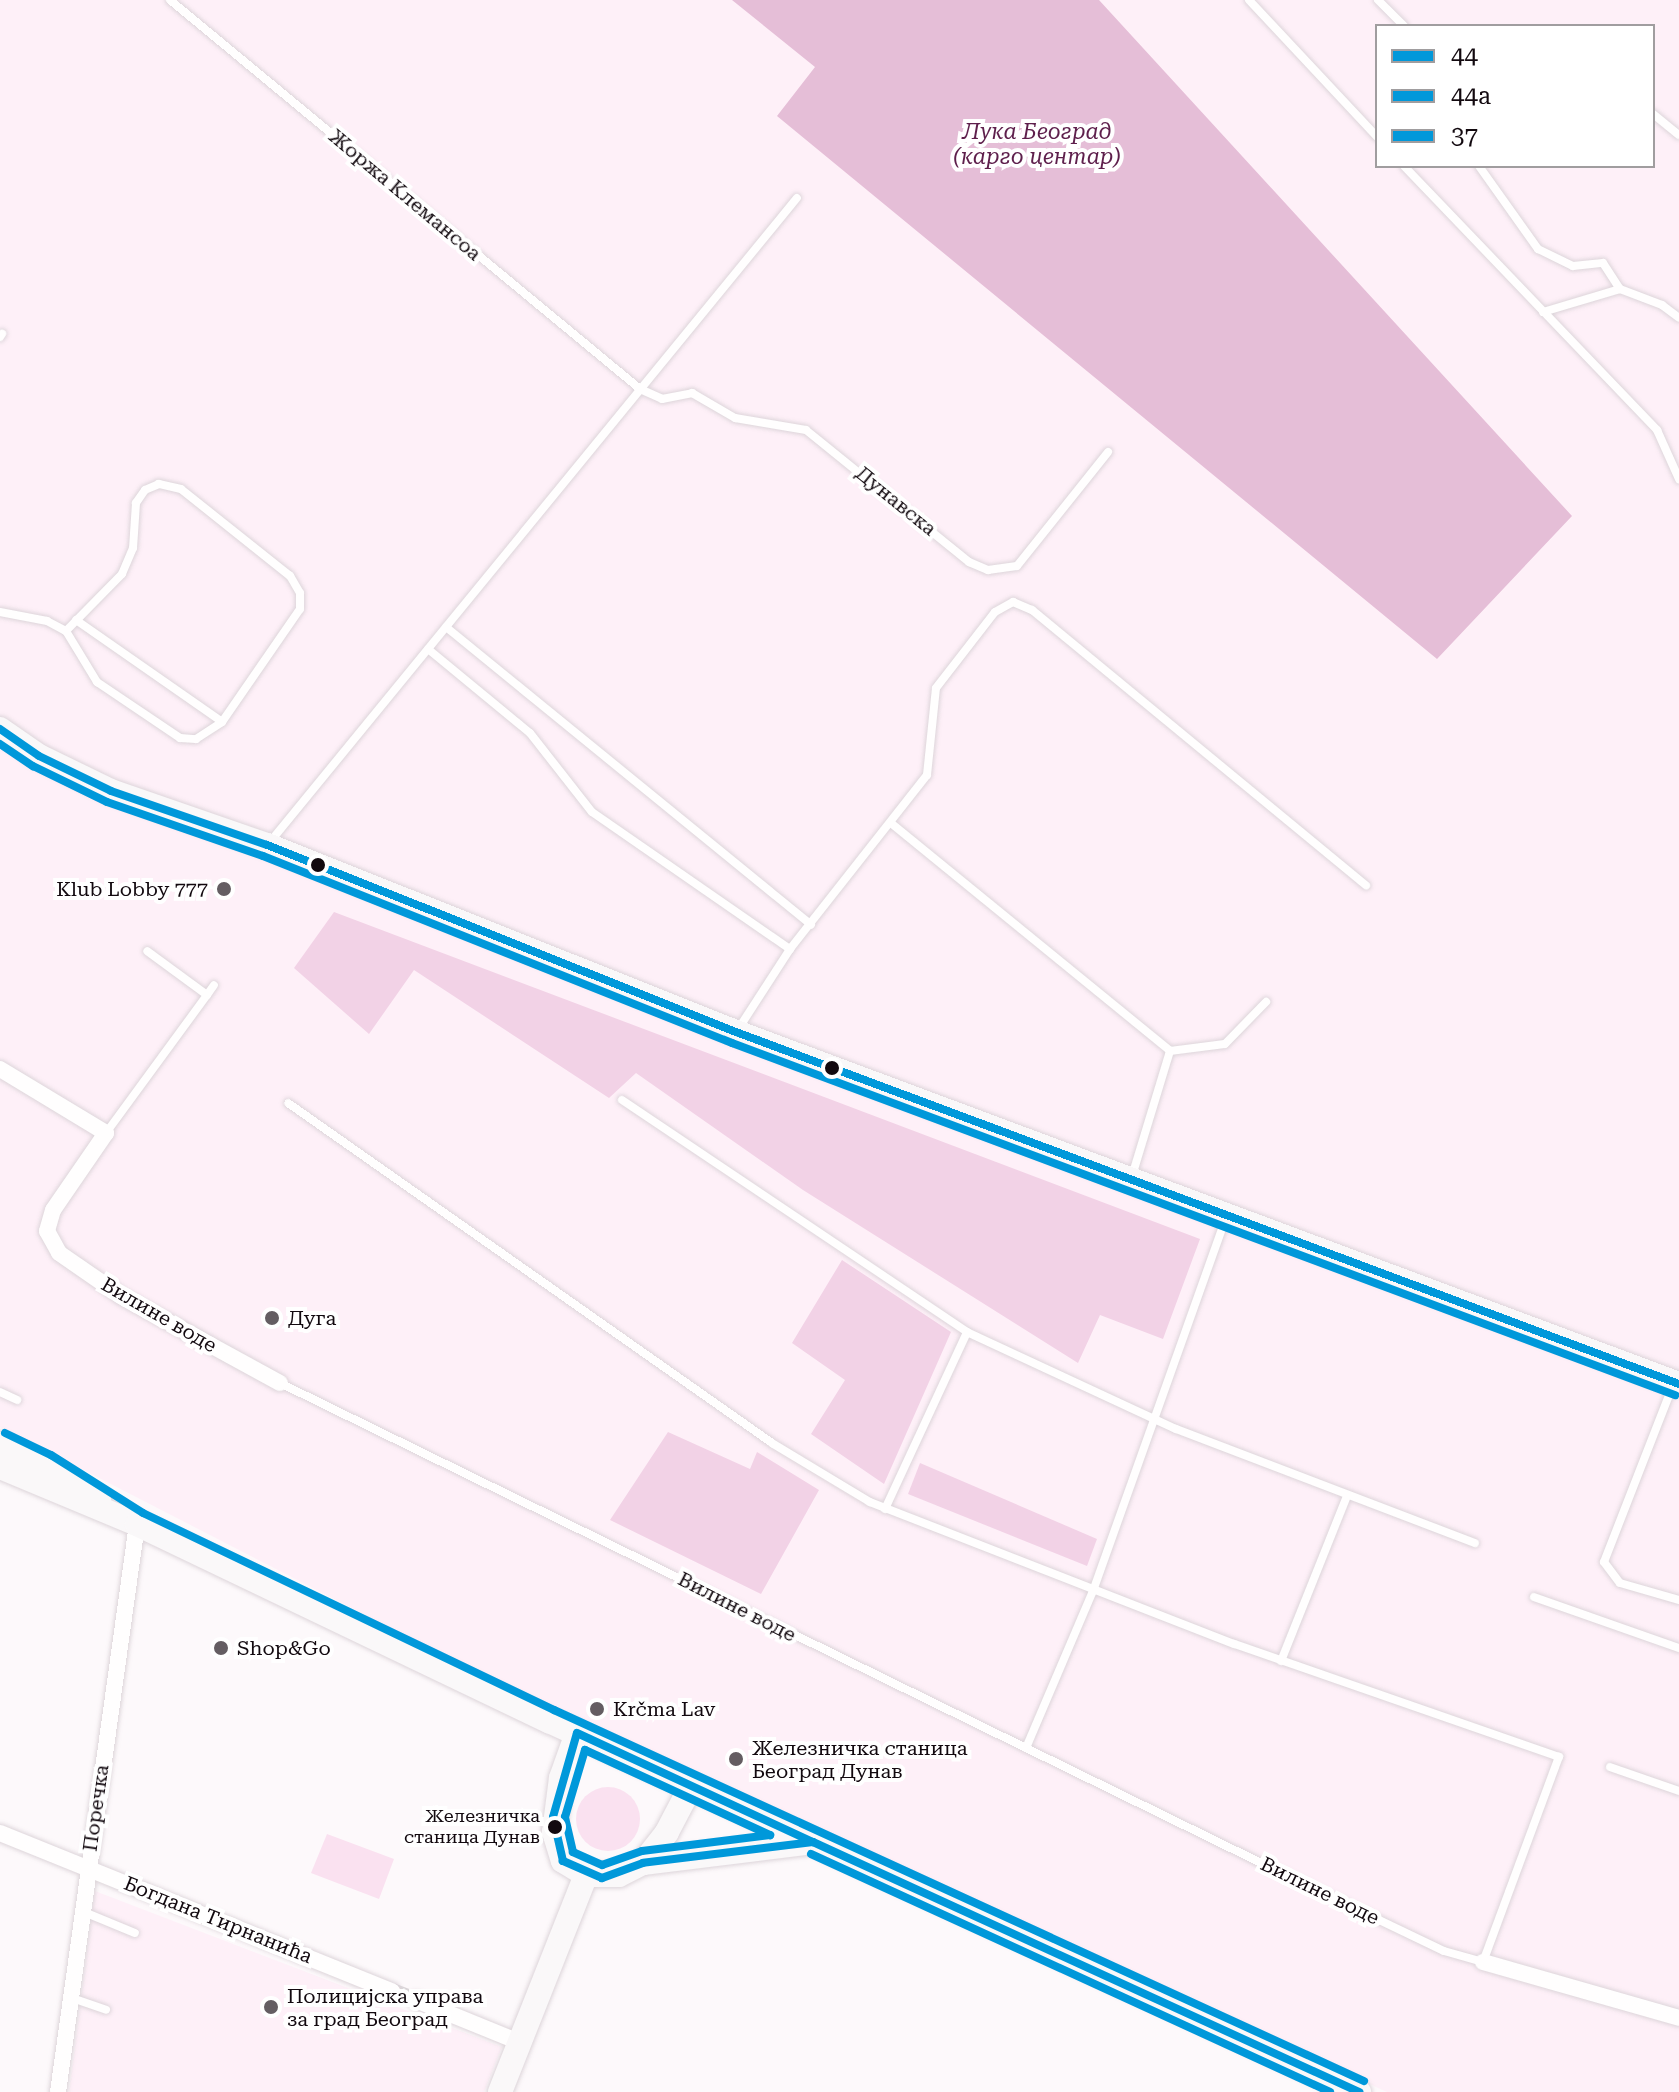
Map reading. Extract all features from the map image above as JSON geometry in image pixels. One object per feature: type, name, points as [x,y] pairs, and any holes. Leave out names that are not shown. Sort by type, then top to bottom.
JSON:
[{"type":"street","points":[[0,729],[39,756],[111,791],[267,845],[736,1032],[1677,1383]]},
{"type":"street","points":[[0,1069],[106,1133]]},
{"type":"street","name":"Вилине воде","points":[[106,1133],[53,1210],[50,1243],[121,1296],[280,1383]]},
{"type":"street","points":[[0,1444],[137,1524]]},
{"type":"street","points":[[0,1467],[137,1524],[691,1786],[1359,2092]]},
{"type":"street","name":"Поречка","points":[[58,2092],[83,1912],[94,1869],[137,1524]]},
{"type":"street","points":[[577,1733],[561,1778],[554,1832],[563,1861],[586,1875],[619,1875],[643,1863],[813,1842]]},
{"type":"street","points":[[643,1863],[667,1832],[691,1786]]},
{"type":"street","name":"Богдана Тирнанића","points":[[0,1833],[392,1991]]},
{"type":"street","points":[[500,2092],[586,1875]]},
{"type":"street","name":"Вилине воде","points":[[1483,1962],[1679,2018]]},
{"type":"street","points":[[416,2000],[519,2042]]},
{"type":"lane","name":"Жоржа Клемансоа","points":[[170,0],[640,389]]},
{"type":"lane","points":[[1249,0],[1375,135]]},
{"type":"lane","points":[[1378,0],[1402,24]]},
{"type":"lane","points":[[1655,116],[1679,135]]},
{"type":"lane","points":[[1406,168],[1657,430],[1679,479]]},
{"type":"lane","points":[[1480,168],[1538,249],[1573,266],[1603,263],[1620,289],[1662,305],[1679,318]]},
{"type":"lane","points":[[267,845],[797,198]]},
{"type":"lane","points":[[1543,312],[1620,289]]},
{"type":"lane","name":"Дунавска","points":[[640,389],[662,399],[692,393],[735,418],[806,430],[969,562],[988,570],[1017,566],[1108,452]]},
{"type":"lane","points":[[0,612],[47,621],[66,631],[97,682],[180,738],[204,737],[222,722],[300,609],[300,593],[290,576],[181,489],[159,484],[139,496],[129,561],[114,586],[66,631]]},
{"type":"lane","points":[[736,1032],[790,949],[892,824],[927,775],[936,688],[995,612],[1013,602],[1032,610],[1366,885]]},
{"type":"lane","points":[[76,620],[222,722]]},
{"type":"lane","points":[[446,627],[811,925]]},
{"type":"lane","points":[[428,649],[530,733],[592,812],[790,949]]},
{"type":"lane","points":[[892,824],[1170,1051],[1225,1044],[1266,1002]]},
{"type":"lane","points":[[147,951],[207,995]]},
{"type":"lane","points":[[106,1133],[214,985]]},
{"type":"lane","points":[[1131,1179],[1170,1051]]},
{"type":"lane","points":[[622,1100],[967,1332],[1155,1419],[1347,1496],[1475,1543]]},
{"type":"lane","points":[[288,1103],[772,1443],[885,1509],[1281,1661],[1559,1757],[1483,1962]]},
{"type":"lane","points":[[1026,1748],[1093,1591],[1227,1215]]},
{"type":"lane","points":[[885,1509],[967,1332]]},
{"type":"lane","name":"Вилине воде","points":[[280,1383],[1431,1944],[1483,1962]]},
{"type":"lane","points":[[1677,1383],[1604,1562],[1620,1583],[1679,1600]]},
{"type":"lane","points":[[0,1392],[17,1400]]},
{"type":"lane","points":[[1281,1661],[1347,1496]]},
{"type":"lane","points":[[1534,1597],[1679,1648]]},
{"type":"lane","points":[[1610,1767],[1679,1791]]},
{"type":"lane","points":[[83,1912],[135,1933]]},
{"type":"lane","points":[[72,1998],[106,2010]]},
{"type":"shaded area","points":[[0,0],[1679,0],[1679,2092],[1387,2092],[591,1731],[0,1427]]},
{"type":"shaded area","points":[[334,912],[1200,1239],[1163,1339],[1100,1315],[1078,1363],[803,1190],[636,1073],[609,1098],[414,970],[369,1034],[294,968]]},
{"type":"shaded area","points":[[842,1260],[951,1332],[884,1484],[811,1434],[845,1380],[792,1343]]},
{"type":"shaded area","points":[[668,1432],[750,1469],[757,1452],[819,1490],[761,1594],[610,1520]]},
{"type":"shaded area","points":[[920,1463],[1097,1539],[1087,1566],[908,1494]]},
{"type":"shaded area","points":[[608,1787],[620,1789],[631,1796],[638,1807],[638,1831],[631,1842],[620,1849],[608,1851],[596,1849],[585,1842],[578,1831],[576,1819],[578,1807],[585,1796],[596,1789]]},
{"type":"shaded area","points":[[327,1834],[394,1859],[379,1899],[311,1873]]},
{"type":"shaded area","name":"Полицијска управа за град Београд","points":[[95,1891],[502,2047],[484,2092],[69,2092]]},
{"type":"water","name":"Лука Београд (карго центар)","points":[[732,0],[1099,0],[1572,516],[1437,659],[777,116],[815,67]]},
{"type":"tunnel","points":[[392,1991],[416,2000]]},
{"type":"transit line","name":"44","points":[[0,729],[39,756],[111,791],[267,845],[736,1032],[1679,1384]]},
{"type":"transit line","name":"44a","points":[[0,744],[33,766],[107,802],[263,856],[732,1043],[1675,1395]]},
{"type":"transit line","name":"37","points":[[5,1433],[51,1455],[143,1513],[554,1710],[1364,2081]]},
{"type":"transit line","name":"44","points":[[577,1733],[813,1842],[643,1863],[602,1878],[563,1861],[553,1817],[577,1733]]},
{"type":"transit line","name":"44a","points":[[585,1750],[770,1835],[642,1851],[602,1865],[573,1852],[565,1817],[585,1750]]},
{"type":"transit line","name":"44","points":[[813,1842],[1359,2092]]},
{"type":"transit line","name":"44a","points":[[811,1854],[1330,2092]]},
{"type":"place","name":"Klub Lobby 777","points":[[224,889]]},
{"type":"place","name":"Дуга","points":[[272,1318]]},
{"type":"place","name":"Shop&Go","points":[[221,1648]]},
{"type":"place","name":"Krčma Lav","points":[[597,1709]]},
{"type":"place","name":"Железничка станица Београд Дунав","points":[[736,1759]]},
{"type":"place","name":"Железничка станица Дунав","points":[[555,1827]]},
{"type":"place","name":"Полицијска управа за град Београд","points":[[271,2007]]}]
